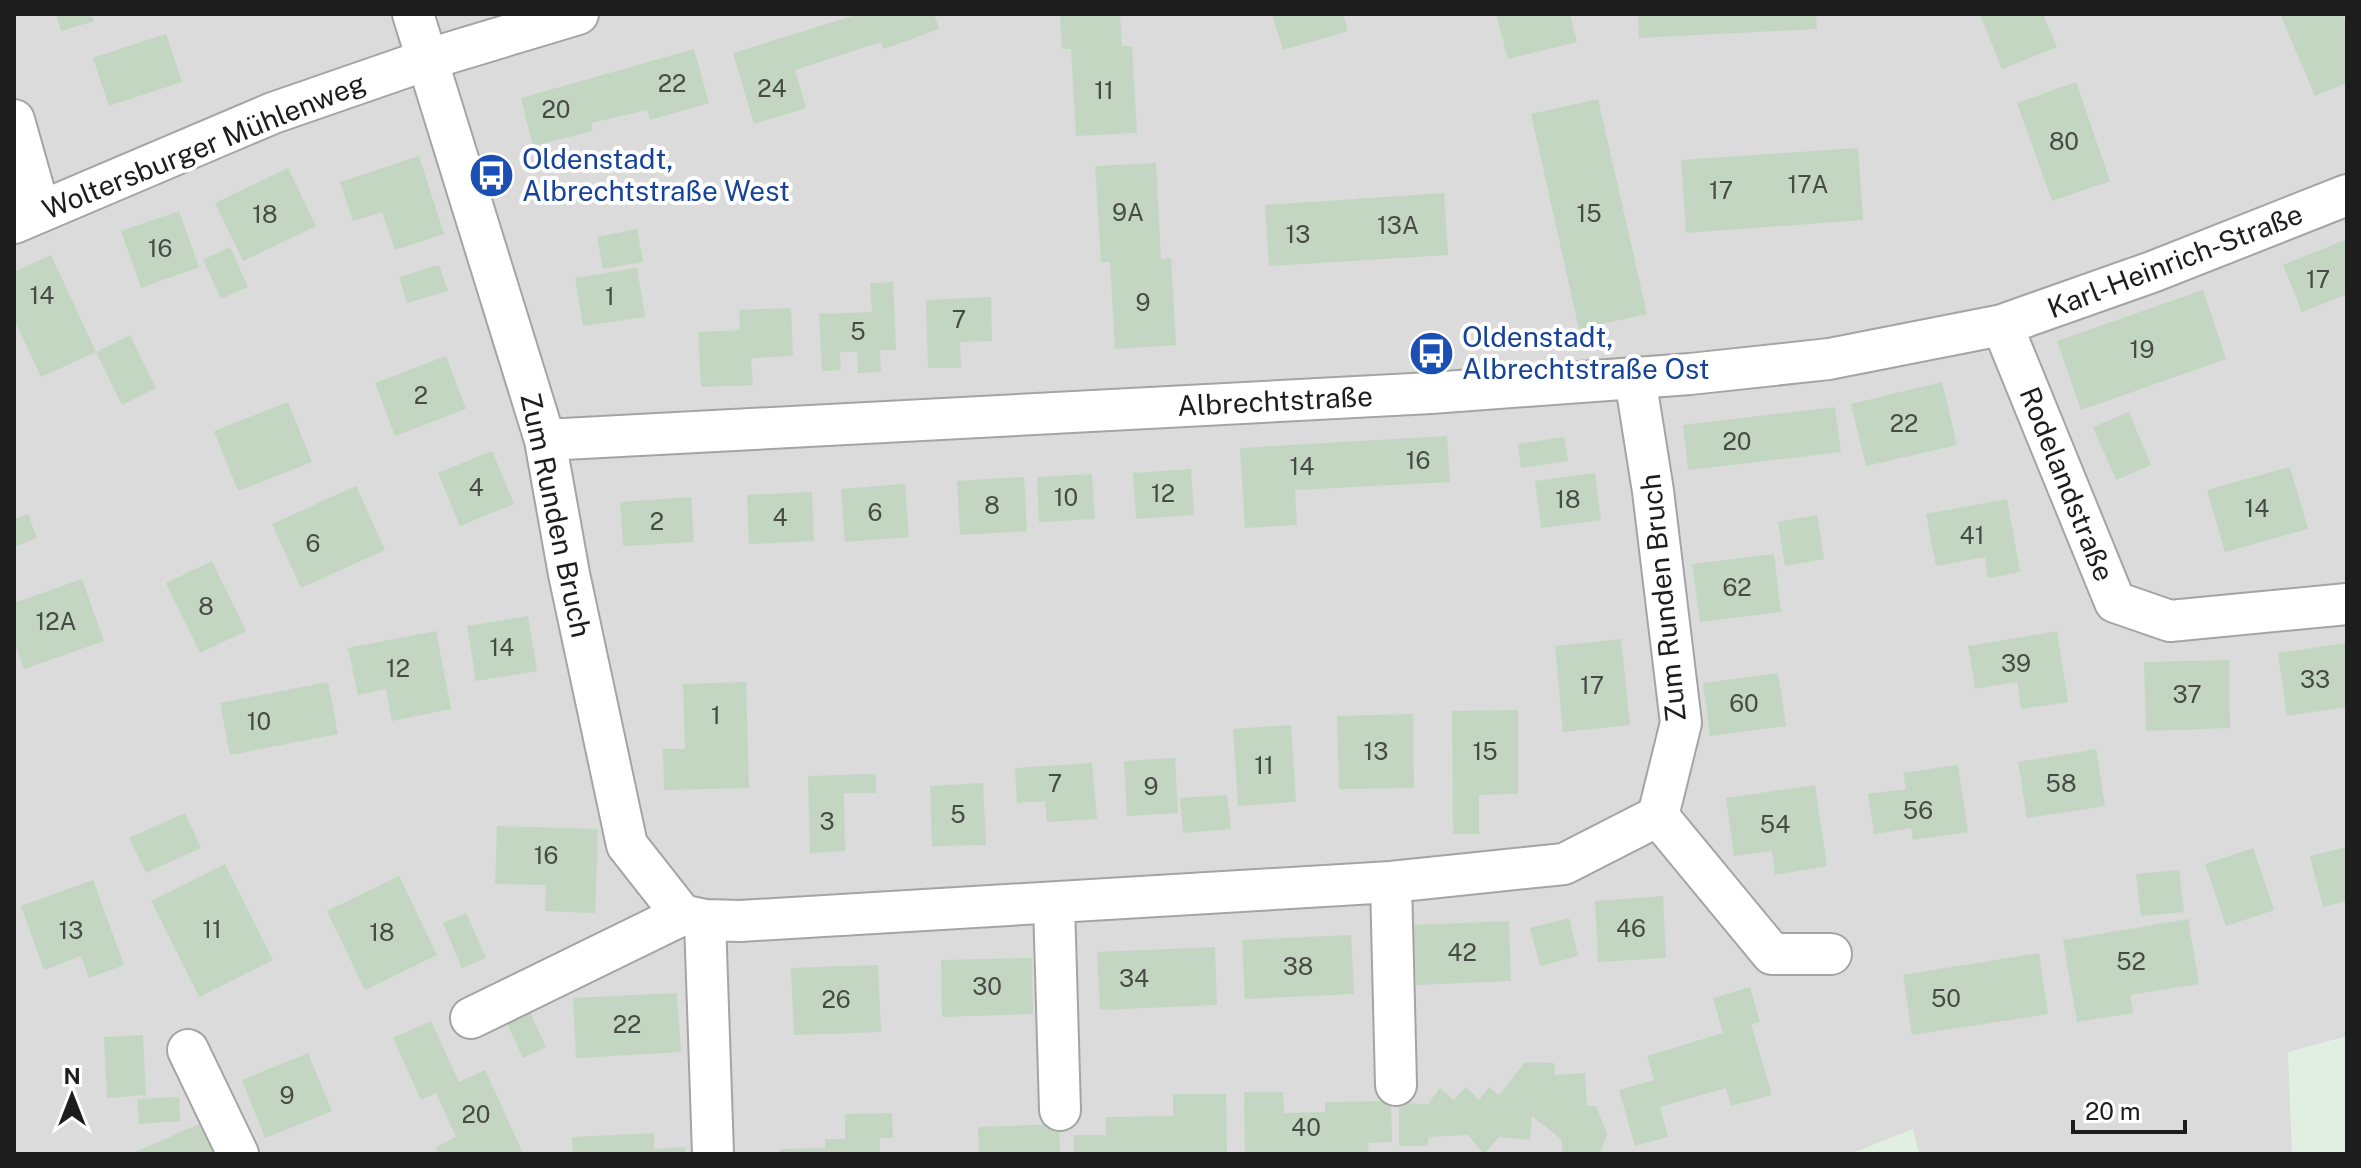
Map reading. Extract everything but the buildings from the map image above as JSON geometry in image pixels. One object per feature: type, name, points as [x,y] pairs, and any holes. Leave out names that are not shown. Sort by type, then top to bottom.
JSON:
[{"type":"street","name":"Zum Runden Bruch","points":[[413,14],[545,440],[569,574],[627,845],[694,918]]},
{"type":"street","name":"Woltersburger Mühlenweg","points":[[27,218],[273,113],[429,59],[578,14]]},
{"type":"street","points":[[14,120],[27,218]]},
{"type":"street","name":"Karl-Heinrich-Straße","points":[[2002,325],[2152,272],[2347,195]]},
{"type":"street","name":"Albrechtstraße","points":[[545,440],[1415,394],[1635,378],[1829,359],[2002,325]]},
{"type":"street","name":"Rodelandstraße","points":[[2002,325],[2115,602],[2170,621],[2347,604]]},
{"type":"street","name":"Zum Runden Bruch","points":[[1635,378],[1653,491],[1681,723],[1658,816]]},
{"type":"street","points":[[471,1018],[694,918],[740,921],[1054,903],[1391,882],[1564,864],[1658,816],[1772,954],[1831,954]]},
{"type":"street","points":[[1391,882],[1396,1085]]},
{"type":"street","points":[[1054,903],[1060,1110]]},
{"type":"street","points":[[694,918],[713,1154]]},
{"type":"street","points":[[188,1050],[238,1154]]},
{"type":"shaded area","points":[[14,14],[2347,14],[2347,1036],[2288,1052],[2292,1154],[1919,1154],[1913,1129],[1850,1154],[14,1154]]},
{"type":"place","name":"Oldenstadt, Albrechtstraße West","points":[[491,175]]},
{"type":"place","name":"Oldenstadt, Albrechtstraße Ost","points":[[1431,353]]}]
